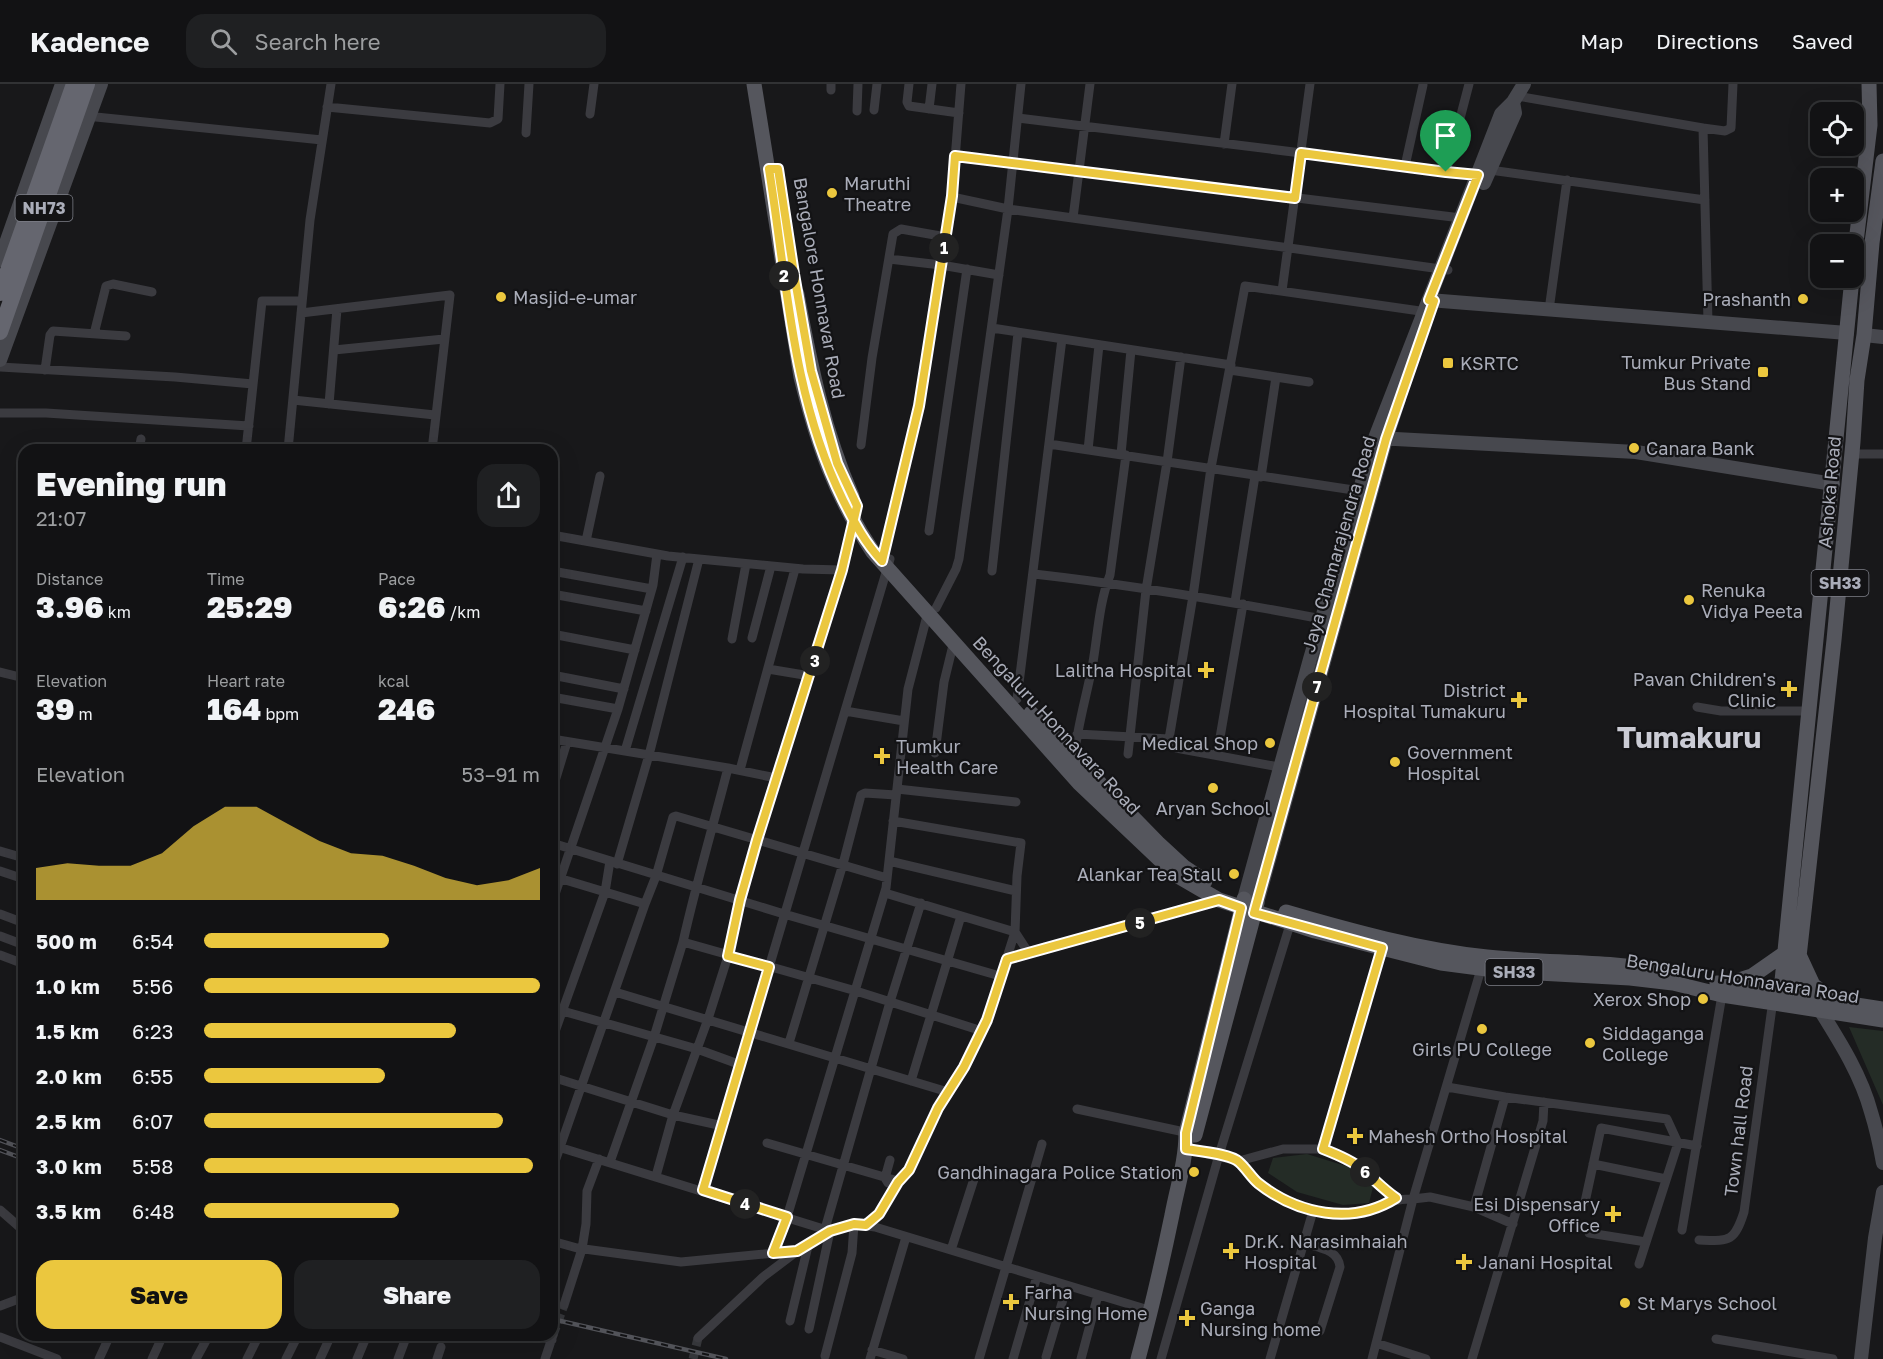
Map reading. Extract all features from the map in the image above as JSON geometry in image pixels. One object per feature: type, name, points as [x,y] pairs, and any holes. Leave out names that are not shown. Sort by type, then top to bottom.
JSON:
[{"type":"highway","name":"NH73","points":[[0,332],[30,226],[50,136],[74,84]]},
{"type":"highway","name":"NH73","points":[[0,293],[83,115],[87,84]]},
{"type":"main road","points":[[754,84],[774,169]]},
{"type":"main road","name":"Bangalore Honnavar Road","points":[[765,84],[774,169],[812,377],[837,463],[855,513],[886,560],[1000,686],[1017,699],[1074,759],[1184,867],[1249,906],[1292,919],[1446,951],[1488,957],[1635,967],[1723,990],[1783,998]]},
{"type":"main road","points":[[1857,234],[1870,125],[1869,84]]},
{"type":"main road","name":"Ashoka Road","points":[[1783,998],[1792,953],[1834,640],[1857,380],[1877,244],[1883,161]]},
{"type":"main road","name":"Ashoka Road","points":[[1792,953],[1808,711],[1833,484],[1851,288]]},
{"type":"main road","name":"Bengaluru Honnavara Road","points":[[932,610],[954,641],[1000,686],[1080,783],[1138,840],[1176,875],[1219,900],[1249,906]]},
{"type":"main road","points":[[1138,1359],[1152,1311],[1189,1139],[1249,906]]},
{"type":"main road","name":"Bengaluru Honnavara Road","points":[[1292,919],[1382,948],[1441,963],[1481,969],[1653,980],[1723,990]]},
{"type":"main road","points":[[1723,990],[1792,953],[1813,985],[1837,1002]]},
{"type":"main road","name":"Bengaluru Honnavara Road","points":[[1783,998],[1837,1002],[1883,1009]]},
{"type":"main road","name":"Bengaluru Honnavara Road","points":[[1783,998],[1820,1010],[1883,1020]]},
{"type":"street","points":[[50,136],[62,84]]},
{"type":"street","points":[[101,84],[83,115],[322,140]]},
{"type":"street","points":[[289,444],[310,220],[331,84]]},
{"type":"street","points":[[327,107],[490,123],[498,118],[500,84]]},
{"type":"street","points":[[525,133],[529,84]]},
{"type":"street","points":[[590,114],[594,84]]},
{"type":"street","points":[[857,111],[858,84]]},
{"type":"street","points":[[874,110],[877,84]]},
{"type":"street","points":[[909,84],[907,104],[913,107],[959,113]]},
{"type":"street","points":[[929,109],[932,84]]},
{"type":"street","points":[[703,1190],[845,711],[886,560],[919,406],[952,196],[961,84]]},
{"type":"street","points":[[773,1253],[806,1156],[885,893],[908,689],[932,610],[957,569],[1008,209],[1022,84]]},
{"type":"street","points":[[1073,218],[1090,84]]},
{"type":"street","points":[[1224,144],[1232,84]]},
{"type":"street","points":[[1282,291],[1310,84]]},
{"type":"street","points":[[1446,172],[1468,84]]},
{"type":"street","points":[[1518,94],[1725,131],[1731,128],[1733,84]]},
{"type":"street","points":[[1405,166],[1423,85]]},
{"type":"street","name":"Jaya Chamarajendra Road","points":[[1287,768],[1322,620],[1360,491],[1429,306],[1485,174],[1501,114],[1518,94]]},
{"type":"street","points":[[1018,118],[1446,172],[1567,180],[1705,200]]},
{"type":"street","points":[[1702,128],[1708,322]]},
{"type":"street","points":[[955,156],[1461,218]]},
{"type":"street","name":"Jaya Chamarajendra Road","points":[[1444,269],[1461,218],[1485,174]]},
{"type":"street","points":[[1549,310],[1567,180]]},
{"type":"street","points":[[952,196],[1008,209],[1444,269]]},
{"type":"street","points":[[0,260],[30,226]]},
{"type":"street","points":[[0,360],[30,226]]},
{"type":"street","points":[[861,445],[872,358],[893,234],[897,230],[945,237]]},
{"type":"street","points":[[889,259],[999,275]]},
{"type":"street","points":[[928,531],[967,269]]},
{"type":"street","points":[[94,334],[106,286],[113,284],[152,292]]},
{"type":"street","points":[[1287,768],[1176,748],[1171,745],[1169,739],[1193,596],[1211,468],[1245,286],[1429,306],[1549,310],[1846,333]]},
{"type":"street","points":[[301,313],[450,295],[433,444]]},
{"type":"street","points":[[247,444],[262,301],[302,301]]},
{"type":"street","points":[[329,404],[337,309]]},
{"type":"street","points":[[992,328],[1181,357],[1309,382]]},
{"type":"street","points":[[45,370],[50,335],[53,331],[126,336]]},
{"type":"street","points":[[992,571],[1018,333]]},
{"type":"street","points":[[1864,335],[1883,337]]},
{"type":"street","points":[[334,350],[444,339]]},
{"type":"street","points":[[1017,699],[1062,339]]},
{"type":"street","points":[[1088,450],[1099,345]]},
{"type":"street","points":[[1074,759],[1077,734],[1086,701],[1098,637],[1103,591],[1110,575],[1124,455],[1131,350]]},
{"type":"street","points":[[1128,754],[1146,590],[1181,357]]},
{"type":"street","points":[[0,367],[175,377],[252,384]]},
{"type":"street","points":[[1217,755],[1258,477],[1276,377]]},
{"type":"street","points":[[293,400],[435,416]]},
{"type":"street","points":[[0,413],[46,413],[249,426]]},
{"type":"street","points":[[140,444],[141,439]]},
{"type":"street","points":[[1380,439],[1636,452],[1833,484]]},
{"type":"street","name":"Jaya Chamarajendra Road","points":[[1249,906],[1380,439]]},
{"type":"street","points":[[1048,444],[1360,491]]},
{"type":"street","points":[[1852,454],[1883,454]]},
{"type":"street","points":[[586,541],[600,476]]},
{"type":"street","points":[[656,1176],[673,1115],[728,956],[740,900],[757,840],[842,570],[855,513]]},
{"type":"street","points":[[558,536],[657,554],[795,569],[842,570]]},
{"type":"street","points":[[558,873],[570,848],[606,748],[652,589],[657,554]]},
{"type":"street","points":[[624,751],[683,557]]},
{"type":"street","points":[[558,1024],[605,892],[649,755],[699,559]]},
{"type":"street","points":[[732,639],[746,564]]},
{"type":"street","points":[[752,638],[771,566]]},
{"type":"street","points":[[740,770],[795,569]]},
{"type":"street","points":[[558,572],[652,589]]},
{"type":"street","points":[[1034,574],[1107,582],[1239,603],[1322,620]]},
{"type":"street","points":[[558,595],[646,611]]},
{"type":"street","points":[[558,635],[635,651]]},
{"type":"street","points":[[935,753],[944,682],[954,641]]},
{"type":"street","points":[[768,669],[810,676]]},
{"type":"street","points":[[0,672],[18,676]]},
{"type":"street","points":[[558,676],[624,689]]},
{"type":"street","points":[[558,698],[618,709]]},
{"type":"street","points":[[1697,707],[1722,711],[1808,711]]},
{"type":"street","points":[[845,711],[904,721]]},
{"type":"street","points":[[1077,734],[1169,739]]},
{"type":"street","points":[[558,740],[776,778]]},
{"type":"street","points":[[558,771],[567,742]]},
{"type":"street","points":[[610,1162],[664,1006],[728,768]]},
{"type":"street","points":[[789,1043],[843,864],[861,795],[896,792],[1016,802]]},
{"type":"street","points":[[558,1141],[581,1087],[615,992],[656,876],[673,817],[803,852],[887,878]]},
{"type":"street","points":[[866,1225],[879,1214],[898,1182],[909,1170],[938,1108],[964,1067],[982,1030],[1015,932],[1016,891],[1022,843],[893,821]]},
{"type":"street","points":[[558,845],[656,876],[1000,976]]},
{"type":"street","points":[[0,851],[18,856]]},
{"type":"street","points":[[889,861],[1016,891]]},
{"type":"street","points":[[0,871],[18,877]]},
{"type":"street","points":[[558,878],[645,904]]},
{"type":"street","points":[[885,893],[1015,932],[1028,952]]},
{"type":"street","points":[[1007,959],[1219,900]]},
{"type":"street","points":[[808,1329],[827,1230],[843,1167],[921,903]]},
{"type":"street","points":[[0,914],[18,921]]},
{"type":"street","points":[[911,1081],[961,916]]},
{"type":"street","points":[[1161,1359],[1219,1155],[1292,919]]},
{"type":"street","points":[[0,936],[18,943]]},
{"type":"street","points":[[683,942],[856,991],[982,1030]]},
{"type":"street","points":[[1323,1149],[1382,948]]},
{"type":"street","points":[[0,955],[18,962]]},
{"type":"street","points":[[1372,1359],[1413,1199],[1481,969]]},
{"type":"street","points":[[1682,1230],[1723,990]]},
{"type":"street","points":[[615,992],[948,1092]]},
{"type":"street","name":"Town hall Road","points":[[1699,1240],[1723,1241],[1733,1238],[1738,1230],[1744,1212],[1783,998]]},
{"type":"street","points":[[558,1010],[697,1049],[741,1065]]},
{"type":"street","points":[[1820,1010],[1856,1072],[1871,1110],[1883,1162]]},
{"type":"street","points":[[558,1079],[673,1115],[723,1126]]},
{"type":"street","points":[[1447,1087],[1667,1119],[1678,1143],[1639,1264]]},
{"type":"street","points":[[1474,1207],[1505,1097]]},
{"type":"street","points":[[1472,1359],[1543,1121],[1544,1102]]},
{"type":"street","points":[[1077,1109],[1189,1139],[1219,1155],[1239,1161],[1283,1149],[1323,1149],[1361,1168],[1396,1198]]},
{"type":"street","points":[[1585,1202],[1600,1128],[1696,1146]]},
{"type":"street","points":[[767,1143],[898,1182]]},
{"type":"street","points":[[979,1359],[1042,1144]]},
{"type":"street","points":[[558,1147],[827,1230]]},
{"type":"street","points":[[564,1305],[582,1249],[586,1224],[587,1191],[599,1159]]},
{"type":"street","points":[[890,1160],[885,1178],[892,1191]]},
{"type":"street","points":[[1239,1161],[1258,1183],[1278,1197],[1301,1208],[1325,1214],[1358,1212],[1396,1198],[1430,1197],[1474,1207],[1513,1224]]},
{"type":"street","points":[[1593,1164],[1666,1179]]},
{"type":"street","points":[[951,1250],[974,1179]]},
{"type":"street","points":[[1862,1359],[1875,1238],[1883,1192]]},
{"type":"street","points":[[0,1210],[18,1226]]},
{"type":"street","points":[[1270,1359],[1313,1211]]},
{"type":"street","points":[[698,1338],[763,1277],[797,1251],[827,1230],[854,1224],[866,1225],[1152,1311]]},
{"type":"street","points":[[825,1356],[852,1253],[854,1224]]},
{"type":"street","points":[[1589,1233],[1646,1242]]},
{"type":"street","points":[[903,1359],[871,1354],[906,1237]]},
{"type":"street","points":[[790,1321],[810,1242]]},
{"type":"street","points":[[558,1243],[582,1249],[681,1262],[797,1251]]},
{"type":"street","points":[[1303,1243],[1334,1253],[1339,1258],[1340,1267],[1320,1331]]},
{"type":"street","points":[[1013,1359],[1036,1276]]},
{"type":"street","points":[[1046,1357],[1067,1286]]},
{"type":"street","points":[[1081,1359],[1098,1295]]},
{"type":"street","points":[[0,1306],[18,1299]]},
{"type":"street","points":[[0,1337],[57,1359]]},
{"type":"street","points":[[1716,1339],[1833,1359]]},
{"type":"street","points":[[99,1359],[107,1341]]},
{"type":"street","points":[[152,1359],[160,1341]]},
{"type":"street","points":[[196,1359],[206,1341]]},
{"type":"street","points":[[247,1359],[256,1341]]},
{"type":"street","points":[[286,1359],[295,1341]]},
{"type":"street","points":[[320,1359],[328,1341]]},
{"type":"street","points":[[357,1359],[364,1341]]},
{"type":"street","points":[[398,1359],[404,1341]]},
{"type":"street","points":[[545,1359],[551,1341]]},
{"type":"street","points":[[1376,1343],[1426,1359]]},
{"type":"street","points":[[437,1359],[441,1347]]},
{"type":"shaded area","points":[[1849,1027],[1883,1031],[1883,1105]]},
{"type":"shaded area","points":[[1307,1154],[1349,1167],[1373,1187],[1369,1203],[1343,1205],[1297,1192],[1268,1173],[1273,1158]]},
{"type":"tunnel","points":[[558,1321],[564,1305]]},
{"type":"tunnel","points":[[693,1359],[698,1338]]},
{"type":"railway","points":[[0,1140],[18,1147]]},
{"type":"railway","points":[[0,1150],[18,1157]]},
{"type":"railway","points":[[558,1320],[726,1359]]},
{"type":"place","name":"Maruthi Theatre","points":[[832,193]]},
{"type":"place","name":"Masjid-e-umar","points":[[501,297]]},
{"type":"place","name":"Prashanth","points":[[1803,299]]},
{"type":"place","name":"KSRTC","points":[[1448,363]]},
{"type":"place","name":"Tumkur Private Bus Stand","points":[[1763,372]]},
{"type":"place","name":"Canara Bank","points":[[1634,448]]},
{"type":"place","name":"Renuka Vidya Peeta","points":[[1689,600]]},
{"type":"place","name":"Lalitha Hospital","points":[[1206,670]]},
{"type":"place","name":"Pavan Children's Clinic","points":[[1789,689]]},
{"type":"place","name":"District Hospital Tumakuru","points":[[1519,700]]},
{"type":"place","name":"Medical Shop","points":[[1270,743]]},
{"type":"place","name":"Tumkur Health Care","points":[[882,756]]},
{"type":"place","name":"Government Hospital","points":[[1395,762]]},
{"type":"place","name":"Aryan School","points":[[1213,788]]},
{"type":"place","name":"Alankar Tea Stall","points":[[1234,874]]},
{"type":"place","name":"Xerox Shop","points":[[1703,999]]},
{"type":"place","name":"Girls PU College","points":[[1482,1029]]},
{"type":"place","name":"Siddaganga College","points":[[1590,1043]]},
{"type":"place","name":"Mahesh Ortho Hospital","points":[[1355,1136]]},
{"type":"place","name":"Gandhinagara Police Station","points":[[1194,1172]]},
{"type":"place","name":"Esi Dispensary Office","points":[[1613,1214]]},
{"type":"place","name":"Dr.K. Narasimhaiah Hospital","points":[[1231,1251]]},
{"type":"place","name":"Janani Hospital","points":[[1464,1262]]},
{"type":"place","name":"Farha Nursing Home","points":[[1011,1302]]},
{"type":"place","name":"St Marys School","points":[[1625,1303]]},
{"type":"place","name":"Ganga Nursing home","points":[[1187,1318]]},
{"type":"district","name":"Tumakuru","points":[[1689,737]]},
{"type":"route","points":[[1446,172],[1301,153],[1295,198],[955,156],[952,196],[919,406],[882,561],[873,552],[856,526],[853,520],[827,467],[813,425],[801,377],[787,298],[769,169],[778,169],[814,383],[837,463],[857,506],[853,520],[842,570],[757,840],[740,900],[728,956],[769,967],[703,1190],[787,1217],[773,1253],[797,1251],[830,1231],[854,1224],[866,1225],[879,1214],[898,1182],[909,1170],[938,1108],[964,1067],[987,1020],[1007,959],[1219,900],[1241,908],[1186,1133],[1186,1149],[1239,1161],[1258,1183],[1278,1197],[1301,1208],[1325,1214],[1358,1212],[1396,1198],[1361,1168],[1323,1149],[1382,948],[1254,913],[1386,439],[1434,301],[1429,300],[1478,175],[1446,172]]}]
